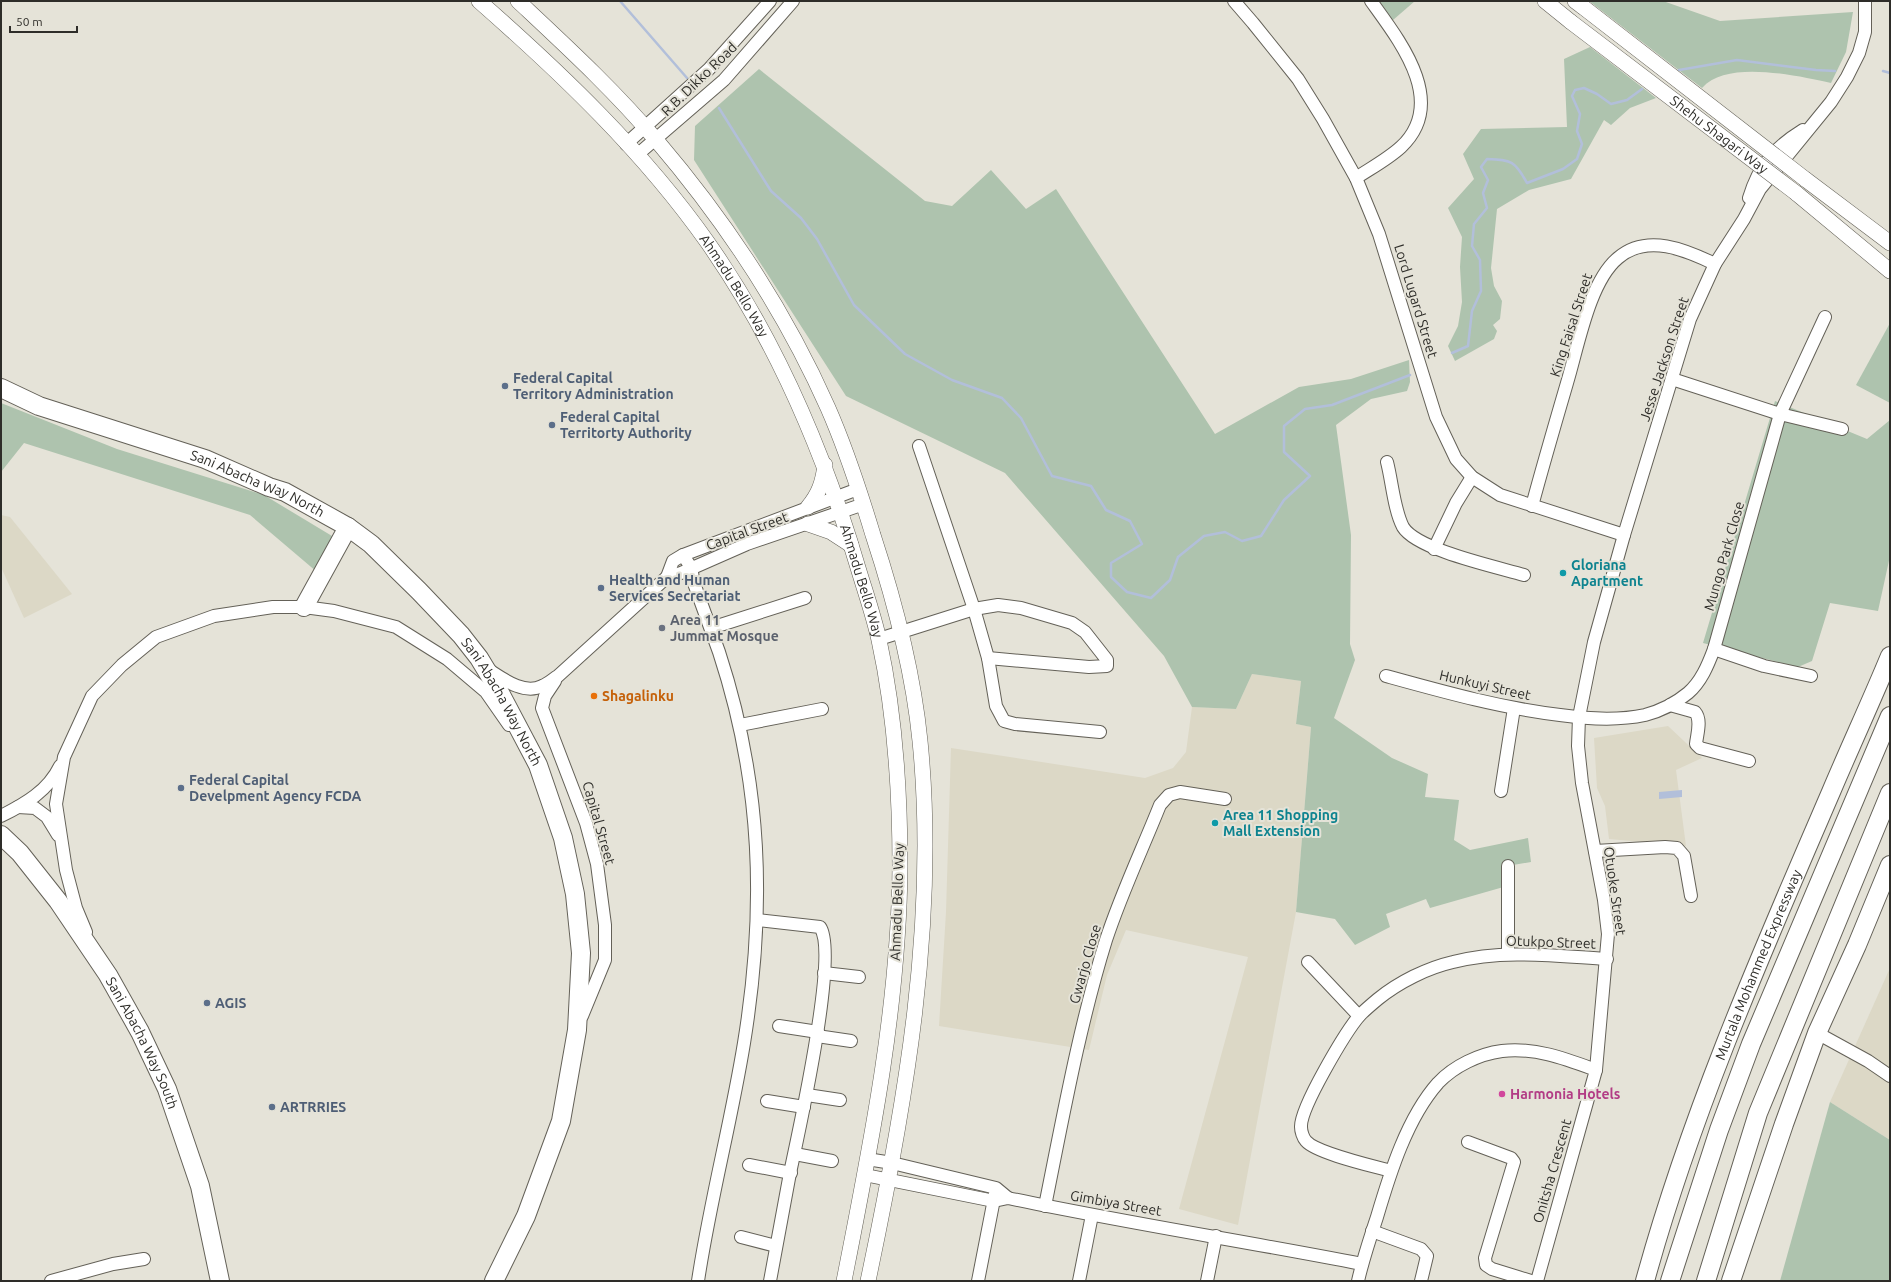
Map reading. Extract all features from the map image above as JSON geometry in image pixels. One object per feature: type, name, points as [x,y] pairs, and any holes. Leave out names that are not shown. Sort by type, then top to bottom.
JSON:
[{"type":"highway","name":"Sani Abacha Way North","points":[[1,388],[39,406],[205,459],[285,492],[348,527],[371,544],[461,635],[500,692],[538,765],[563,838],[575,894],[581,953],[577,1030],[561,1122],[526,1216],[494,1281]]},
{"type":"highway","points":[[304,607],[348,527]]},
{"type":"highway","name":"Murtala Mohammed Expressway","points":[[1645,1281],[1672,1193],[1704,1098],[1741,1005],[1890,656]]},
{"type":"highway","name":"Murtala Mohammed Expressway","points":[[1672,1273],[1719,1130],[1751,1044],[1890,716]]},
{"type":"highway","points":[[1706,1281],[1758,1113],[1890,793]]},
{"type":"highway","name":"Sani Abacha Way South","points":[[1,835],[20,853],[58,901],[108,975],[140,1032],[167,1089],[200,1186],[220,1281]]},
{"type":"highway","points":[[1732,1281],[1736,1263],[1817,1033],[1857,945],[1890,865]]},
{"type":"highway","points":[[1672,1193],[1672,1273]]},
{"type":"highway","points":[[1725,1281],[1736,1263]]},
{"type":"main road","name":"Ahmadu Bello Way","points":[[479,1],[548,62],[637,155],[674,198],[707,242],[729,274],[790,382],[825,464],[842,512],[878,639],[895,744],[899,803],[900,866],[890,1021],[865,1176],[844,1281]]},
{"type":"main road","name":"Ahmadu Bello Way","points":[[518,1],[567,47],[656,139],[728,231],[780,314],[829,412],[864,504],[894,598],[902,632],[920,740],[924,801],[924,869],[914,1022],[889,1180],[868,1281]]},
{"type":"main road","name":"Shehu Shagari Way","points":[[1545,1],[1796,193],[1890,271]]},
{"type":"main road","name":"Shehu Shagari Way","points":[[1579,4],[1890,243]]},
{"type":"main road","points":[[808,507],[816,498],[821,487],[825,464]]},
{"type":"main road","points":[[808,524],[831,532],[851,544]]},
{"type":"street","name":"R.B. Dikko Road","points":[[626,144],[709,69],[770,1]]},
{"type":"street","name":"R.B. Dikko Road","points":[[637,155],[724,80],[793,1]]},
{"type":"street","name":"Lord Lugard Street","points":[[1234,1],[1258,28],[1298,80],[1324,119],[1356,178],[1379,234],[1436,418],[1456,459],[1472,477],[1500,495],[1624,535]]},
{"type":"street","points":[[1356,178],[1402,147],[1413,133],[1419,119],[1421,106],[1415,71],[1410,60],[1371,1]]},
{"type":"street","name":"Jesse Jackson Street","points":[[1579,718],[1594,642],[1624,535],[1690,319],[1715,264],[1744,219],[1754,181],[1767,161],[1783,142],[1811,125],[1831,102],[1847,77],[1859,53],[1865,32],[1865,1]]},
{"type":"street","name":"King Faisal Street","points":[[1532,506],[1590,306],[1604,271],[1618,257],[1636,248],[1654,245],[1674,247],[1715,264]]},
{"type":"street","name":"Mungo Park Close","points":[[1579,718],[1616,719],[1645,715],[1670,705],[1688,693],[1700,680],[1714,649],[1780,414],[1825,317]]},
{"type":"street","points":[[1672,379],[1780,414],[1842,429]]},
{"type":"street","points":[[919,446],[974,609],[988,658],[996,706],[1004,721],[1015,724],[1100,732]]},
{"type":"street","points":[[1387,462],[1400,519],[1404,528],[1411,536],[1434,548],[1524,575]]},
{"type":"street","points":[[1434,548],[1456,503],[1472,477]]},
{"type":"street","points":[[667,577],[678,558],[836,496],[858,489]]},
{"type":"street","name":"Capital Street","points":[[484,667],[521,688],[541,687],[558,676],[667,577],[686,571],[747,544],[864,504]]},
{"type":"street","points":[[678,558],[694,583],[711,628],[733,697],[740,725],[750,778],[755,821],[758,920],[744,1043],[706,1232],[698,1281]]},
{"type":"street","points":[[711,628],[805,598]]},
{"type":"street","points":[[878,639],[974,609],[998,604],[1021,608],[1072,623],[1085,632],[1107,660],[1108,666],[1089,666],[988,658]]},
{"type":"street","points":[[1,816],[44,790],[56,775],[92,696],[122,665],[156,637],[214,616],[273,607],[304,607],[334,611],[396,628],[447,659],[486,692],[538,765]]},
{"type":"street","points":[[1714,649],[1764,666],[1812,676]]},
{"type":"street","name":"Capital Street","points":[[558,676],[545,696],[542,708],[586,822],[597,864],[606,925],[605,960],[589,996],[577,1030]]},
{"type":"street","name":"Hunkuyi Street","points":[[1386,676],[1459,697],[1514,708],[1579,718]]},
{"type":"street","points":[[1670,705],[1695,712],[1698,716],[1699,720],[1696,744],[1700,748],[1749,761]]},
{"type":"street","points":[[1501,791],[1514,708]]},
{"type":"street","points":[[740,725],[822,709]]},
{"type":"street","name":"Otuoke Street","points":[[1579,718],[1578,746],[1582,783],[1604,900],[1608,934],[1607,959],[1596,1070]]},
{"type":"street","points":[[64,757],[56,804],[66,870],[76,908],[95,955]]},
{"type":"street","name":"Gwarjo Close","points":[[1046,1206],[1074,1055],[1106,939],[1160,805],[1169,795],[1180,792],[1225,799]]},
{"type":"street","points":[[18,807],[35,808],[47,817],[56,829],[62,843]]},
{"type":"street","points":[[1595,851],[1664,847],[1677,848],[1684,856],[1691,896]]},
{"type":"street","points":[[1508,866],[1508,954]]},
{"type":"street","points":[[758,920],[820,927],[823,934],[826,960],[817,1034],[770,1281]]},
{"type":"street","name":"Otukpo Street","points":[[1391,1171],[1310,1145],[1305,1141],[1300,1127],[1309,1102],[1329,1062],[1359,1016],[1378,999],[1400,984],[1429,970],[1454,962],[1508,954],[1607,959]]},
{"type":"street","points":[[1308,962],[1359,1016]]},
{"type":"street","points":[[824,973],[858,977]]},
{"type":"street","points":[[780,1026],[851,1040]]},
{"type":"street","points":[[1817,1033],[1890,1076]]},
{"type":"street","points":[[1358,1281],[1391,1171],[1404,1140],[1423,1104],[1439,1083],[1459,1066],[1482,1055],[1503,1051],[1532,1051],[1564,1058],[1596,1070]]},
{"type":"street","name":"Onitsha Crescent","points":[[1537,1281],[1596,1070]]},
{"type":"street","points":[[767,1101],[840,1100]]},
{"type":"street","points":[[1468,1142],[1511,1158],[1514,1162],[1485,1258],[1486,1265],[1492,1269],[1531,1281]]},
{"type":"street","points":[[795,1154],[832,1161]]},
{"type":"street","points":[[867,1159],[892,1163],[996,1188],[1008,1198]]},
{"type":"street","points":[[749,1165],[790,1173]]},
{"type":"street","name":"Gimbiya Street","points":[[865,1176],[994,1200],[1008,1198],[1092,1215],[1216,1236],[1362,1264]]},
{"type":"street","points":[[978,1281],[996,1188]]},
{"type":"street","points":[[1079,1281],[1092,1215]]},
{"type":"street","points":[[1372,1231],[1421,1249],[1425,1252],[1427,1256],[1420,1281]]},
{"type":"street","points":[[1207,1281],[1216,1236]]},
{"type":"street","points":[[741,1237],[776,1246]]},
{"type":"street","points":[[51,1281],[113,1264],[144,1260]]},
{"type":"shaded area","points":[[1,515],[10,517],[72,594],[24,618],[1,567]]},
{"type":"shaded area","points":[[1252,674],[1301,681],[1296,724],[1311,727],[1296,912],[1238,1225],[1179,1209],[1248,957],[1126,930],[1107,975],[1089,1050],[939,1026],[946,912],[951,748],[1145,778],[1173,768],[1186,752],[1192,707],[1236,709]]},
{"type":"shaded area","points":[[1668,726],[1702,758],[1676,770],[1686,846],[1609,839],[1605,806],[1597,788],[1594,738]]},
{"type":"shaded area","points":[[1890,968],[1890,1140],[1830,1102]]},
{"type":"green space","points":[[1377,1],[1415,1],[1393,20]]},
{"type":"green space","points":[[1589,1],[1663,1],[1720,21],[1853,12],[1846,52],[1831,83],[1782,74],[1745,72],[1728,74],[1713,79],[1702,88]]},
{"type":"green space","points":[[1590,47],[1656,98],[1630,108],[1611,125],[1604,120],[1571,179],[1529,190],[1497,209],[1491,268],[1494,286],[1502,301],[1500,319],[1493,325],[1497,331],[1494,339],[1455,361],[1448,346],[1458,326],[1462,302],[1460,267],[1462,237],[1448,208],[1474,179],[1463,154],[1481,129],[1567,127],[1564,59]]},
{"type":"green space","points":[[759,69],[925,201],[952,206],[991,170],[1026,209],[1056,189],[1215,434],[1299,387],[1351,379],[1409,360],[1410,382],[1407,391],[1371,399],[1336,425],[1351,535],[1350,644],[1355,660],[1334,718],[1392,758],[1428,774],[1425,797],[1459,800],[1454,840],[1470,850],[1528,838],[1531,862],[1513,865],[1507,886],[1430,908],[1426,899],[1386,914],[1390,927],[1355,945],[1335,919],[1296,912],[1311,727],[1296,724],[1301,681],[1252,674],[1236,709],[1192,707],[1164,656],[1005,473],[846,396],[694,160],[695,126]]},
{"type":"green space","points":[[1890,323],[1890,403],[1856,385]]},
{"type":"green space","points":[[1775,401],[1867,439],[1890,420],[1890,556],[1878,611],[1830,603],[1812,661],[1798,667],[1703,643]]},
{"type":"green space","points":[[1,403],[117,449],[264,495],[337,539],[317,572],[250,515],[24,443],[1,472]]},
{"type":"green space","points":[[1830,1102],[1890,1140],[1890,1281],[1780,1281]]},
{"type":"water","points":[[1682,790],[1682,797],[1659,799],[1659,792]]},
{"type":"waterway","points":[[620,1],[687,78]]},
{"type":"waterway","points":[[1679,70],[1737,60],[1835,71]]},
{"type":"waterway","points":[[1883,71],[1890,73]]},
{"type":"waterway","points":[[1452,353],[1468,346],[1472,311],[1481,291],[1480,260],[1472,246],[1474,224],[1487,208],[1483,193],[1488,180],[1481,167],[1487,159],[1507,161],[1516,166],[1527,183],[1563,169],[1577,159],[1582,144],[1577,131],[1580,114],[1572,96],[1575,90],[1584,88],[1597,94],[1611,104],[1627,100],[1642,89]]},
{"type":"waterway","points":[[719,108],[771,191],[801,218],[817,239],[854,305],[905,354],[952,380],[1002,398],[1021,418],[1052,476],[1091,486],[1106,510],[1130,521],[1142,544],[1111,563],[1111,577],[1127,592],[1151,598],[1170,580],[1178,557],[1204,536],[1225,532],[1242,541],[1261,536],[1284,500],[1310,476],[1284,452],[1284,426],[1305,409],[1332,405],[1410,375]]},
{"type":"place","name":"Federal Capital Territory Administration","points":[[505,386]]},
{"type":"place","name":"Federal Capital Territorty Authority","points":[[552,425]]},
{"type":"place","name":"Gloriana Apartment","points":[[1563,573]]},
{"type":"place","name":"Health and Human Services Secretariat","points":[[601,588]]},
{"type":"place","name":"Area 11 Jummat Mosque","points":[[662,628]]},
{"type":"place","name":"Shagalinku","points":[[594,696]]},
{"type":"place","name":"Federal Capital Develpment Agency FCDA","points":[[181,788]]},
{"type":"place","name":"Area 11 Shopping Mall Extension","points":[[1215,823]]},
{"type":"place","name":"AGIS","points":[[207,1003]]},
{"type":"place","name":"Harmonia Hotels","points":[[1502,1094]]},
{"type":"place","name":"ARTRRIES","points":[[272,1107]]}]
